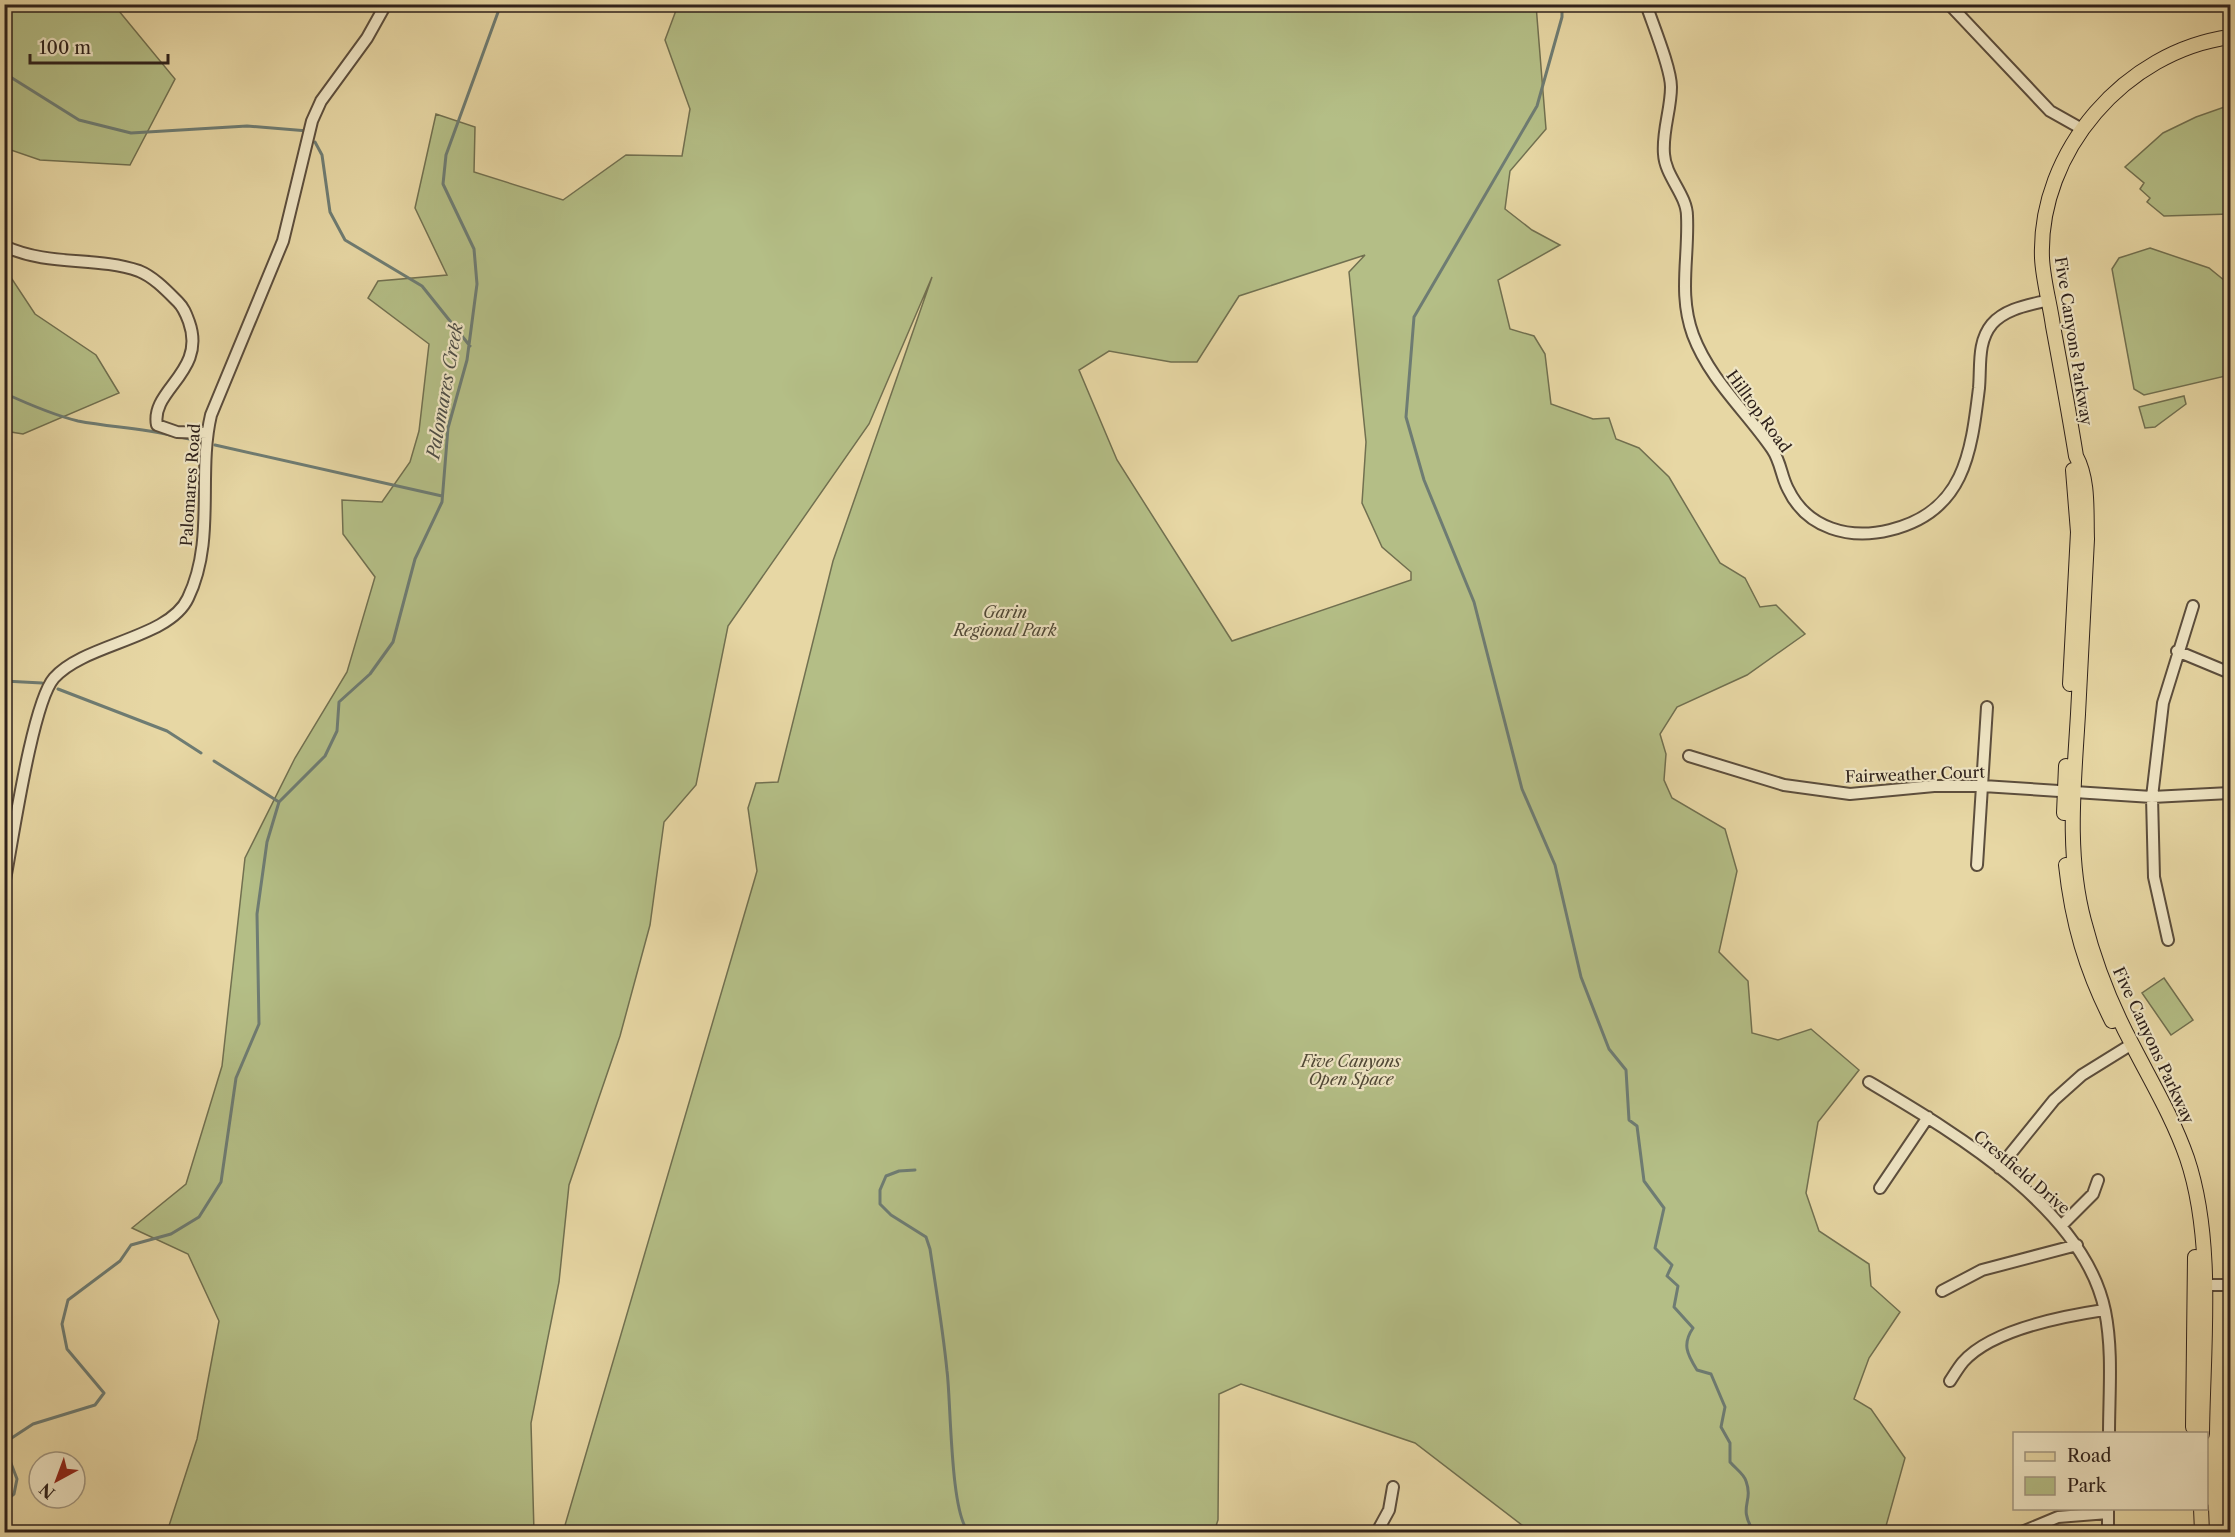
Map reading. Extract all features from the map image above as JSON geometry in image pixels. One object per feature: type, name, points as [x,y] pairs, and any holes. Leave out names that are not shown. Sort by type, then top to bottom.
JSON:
[{"type":"main road","name":"Five Canyons Parkway","points":[[2194,1432],[2200,1227],[2188,1161],[2172,1120],[2097,992],[2082,955],[2064,852],[2078,532],[2073,467],[2076,456],[2042,257],[2046,216],[2053,187],[2082,129],[2106,100],[2138,73],[2174,54],[2213,40],[2230,38]]},
{"type":"main road","name":"Five Canyons Parkway","points":[[2199,1285],[2202,1432]]},
{"type":"main road","points":[[2193,1533],[2194,1510]]},
{"type":"main road","points":[[2201,1510],[2202,1533]]},
{"type":"street","name":"Palomares Road","points":[[4,885],[37,721],[52,681],[70,665],[167,621],[187,601],[201,550],[207,499],[207,433],[211,414],[283,241],[312,121],[321,101],[367,38],[386,4]]},
{"type":"street","name":"Hilltop Road","points":[[1646,4],[1671,85],[1665,120],[1664,155],[1688,213],[1684,269],[1686,305],[1693,335],[1720,385],[1778,459],[1788,489],[1805,513],[1825,527],[1855,534],[1873,534],[1894,529],[1930,513],[1957,486],[1969,455],[1979,388],[1980,352],[1992,324],[2007,312],[2049,300]]},
{"type":"street","points":[[1949,4],[2050,111],[2082,129]]},
{"type":"street","points":[[4,246],[23,255],[139,272],[162,286],[184,308],[194,334],[192,350],[185,369],[158,405],[155,416],[157,424],[177,432],[207,433]]},
{"type":"street","points":[[2168,940],[2154,877],[2152,797],[2163,703],[2177,651],[2193,606]]},
{"type":"street","points":[[2177,651],[2230,673]]},
{"type":"street","points":[[1977,865],[1987,707]]},
{"type":"street","name":"Fairweather Court","points":[[1689,756],[1784,784],[1850,794],[1934,786],[1983,786],[2152,797],[2230,793]]},
{"type":"street","points":[[1998,1168],[2054,1100],[2082,1075],[2129,1046]]},
{"type":"street","name":"Crestfield Drive","points":[[1869,1082],[1928,1117],[1998,1168],[2062,1225],[2077,1245],[2091,1268],[2104,1310],[2109,1351],[2109,1432]]},
{"type":"street","points":[[1880,1188],[1928,1117]]},
{"type":"street","points":[[2062,1225],[2093,1194],[2098,1180]]},
{"type":"street","points":[[1942,1291],[1982,1270],[2077,1245]]},
{"type":"street","points":[[2199,1285],[2230,1285]]},
{"type":"street","points":[[1950,1381],[1964,1361],[1984,1346],[2012,1332],[2104,1310]]},
{"type":"street","points":[[1377,1533],[1389,1510],[1393,1487]]},
{"type":"street","points":[[2022,1533],[2058,1517],[2108,1511],[2108,1533]]},
{"type":"green space","points":[[5,4],[114,5],[175,79],[130,165],[40,160],[5,148]]},
{"type":"green space","points":[[678,5],[1536,5],[1546,129],[1510,171],[1505,209],[1532,230],[1560,245],[1498,280],[1510,329],[1534,336],[1545,354],[1551,404],[1593,419],[1609,418],[1616,439],[1639,448],[1669,477],[1720,563],[1745,578],[1760,607],[1776,605],[1805,634],[1747,675],[1677,707],[1660,734],[1666,754],[1664,780],[1672,798],[1725,829],[1737,871],[1719,952],[1748,981],[1752,1033],[1778,1040],[1811,1029],[1859,1070],[1818,1122],[1806,1193],[1819,1231],[1869,1264],[1871,1286],[1900,1312],[1869,1358],[1854,1399],[1871,1409],[1905,1458],[1886,1526],[1898,1532],[1531,1532],[1415,1443],[1241,1384],[1219,1394],[1218,1520],[1214,1532],[563,1532],[757,871],[748,808],[756,783],[778,782],[833,561],[932,277],[869,424],[728,626],[696,785],[664,822],[650,925],[620,1036],[569,1185],[559,1282],[531,1423],[534,1532],[167,1532],[197,1439],[219,1321],[188,1254],[132,1228],[186,1184],[222,1066],[245,858],[295,758],[347,672],[375,577],[343,534],[342,500],[382,502],[410,462],[419,431],[429,344],[368,298],[378,281],[447,275],[415,208],[436,114],[475,127],[474,172],[563,200],[626,155],[682,156],[690,109],[665,40]],"holes":[[[1365,255],[1349,272],[1366,442],[1362,503],[1382,547],[1411,572],[1411,580],[1232,641],[1117,460],[1079,370],[1109,351],[1171,362],[1197,362],[1239,296]]]},
{"type":"green space","points":[[2230,105],[2230,214],[2164,216],[2147,202],[2150,198],[2140,189],[2144,183],[2125,167],[2163,133],[2196,117]]},
{"type":"green space","points":[[2150,248],[2209,268],[2230,285],[2230,375],[2144,395],[2134,389],[2112,269],[2119,258]]},
{"type":"green space","points":[[5,275],[12,279],[35,314],[96,355],[119,393],[23,434],[5,431]]},
{"type":"green space","points":[[2184,396],[2186,404],[2155,427],[2145,428],[2139,407]]},
{"type":"green space","points":[[2164,978],[2193,1020],[2171,1035],[2142,993]]},
{"type":"waterway","name":"Palomares Creek","points":[[4,1443],[33,1424],[95,1405],[104,1393],[67,1349],[62,1324],[68,1300],[120,1261],[131,1245],[171,1234],[199,1217],[221,1182],[236,1078],[259,1024],[257,914],[267,842],[279,802],[325,756],[337,731],[339,702],[370,674],[393,642],[415,559],[442,502],[448,428],[467,360],[477,284],[474,249],[443,184],[446,155],[501,4]]},
{"type":"waterway","points":[[1562,4],[1562,17],[1537,106],[1414,317],[1406,417],[1424,480],[1474,602],[1522,789],[1555,865],[1581,977],[1609,1049],[1626,1070],[1629,1120],[1637,1126],[1644,1181],[1664,1208],[1655,1248],[1672,1265],[1667,1276],[1678,1286],[1674,1307],[1693,1328],[1687,1344],[1691,1359],[1697,1370],[1711,1374],[1725,1407],[1721,1427],[1730,1443],[1730,1462],[1746,1481],[1748,1488],[1746,1510],[1754,1532]]},
{"type":"waterway","points":[[4,73],[79,120],[131,133],[247,126],[308,131]]},
{"type":"waterway","points":[[315,142],[322,155],[330,212],[345,240],[422,286],[470,346]]},
{"type":"waterway","points":[[4,393],[78,421],[170,435]]},
{"type":"waterway","points":[[180,437],[199,441]]},
{"type":"waterway","points":[[215,445],[442,496]]},
{"type":"waterway","points":[[4,681],[42,683]]},
{"type":"waterway","points":[[58,689],[167,731],[201,753]]},
{"type":"waterway","points":[[214,761],[279,802]]},
{"type":"waterway","points":[[915,1170],[899,1171],[886,1176],[880,1190],[880,1204],[891,1215],[926,1237],[930,1249],[945,1356],[958,1504],[969,1532]]},
{"type":"waterway","name":"Palomares Creek","points":[[4,1445],[17,1479],[14,1494],[4,1502]]},
{"type":"park label","name":"Garin Regional Park","points":[[1005,621]]},
{"type":"park label","name":"Five Canyons Open Space","points":[[1351,1070]]}]
